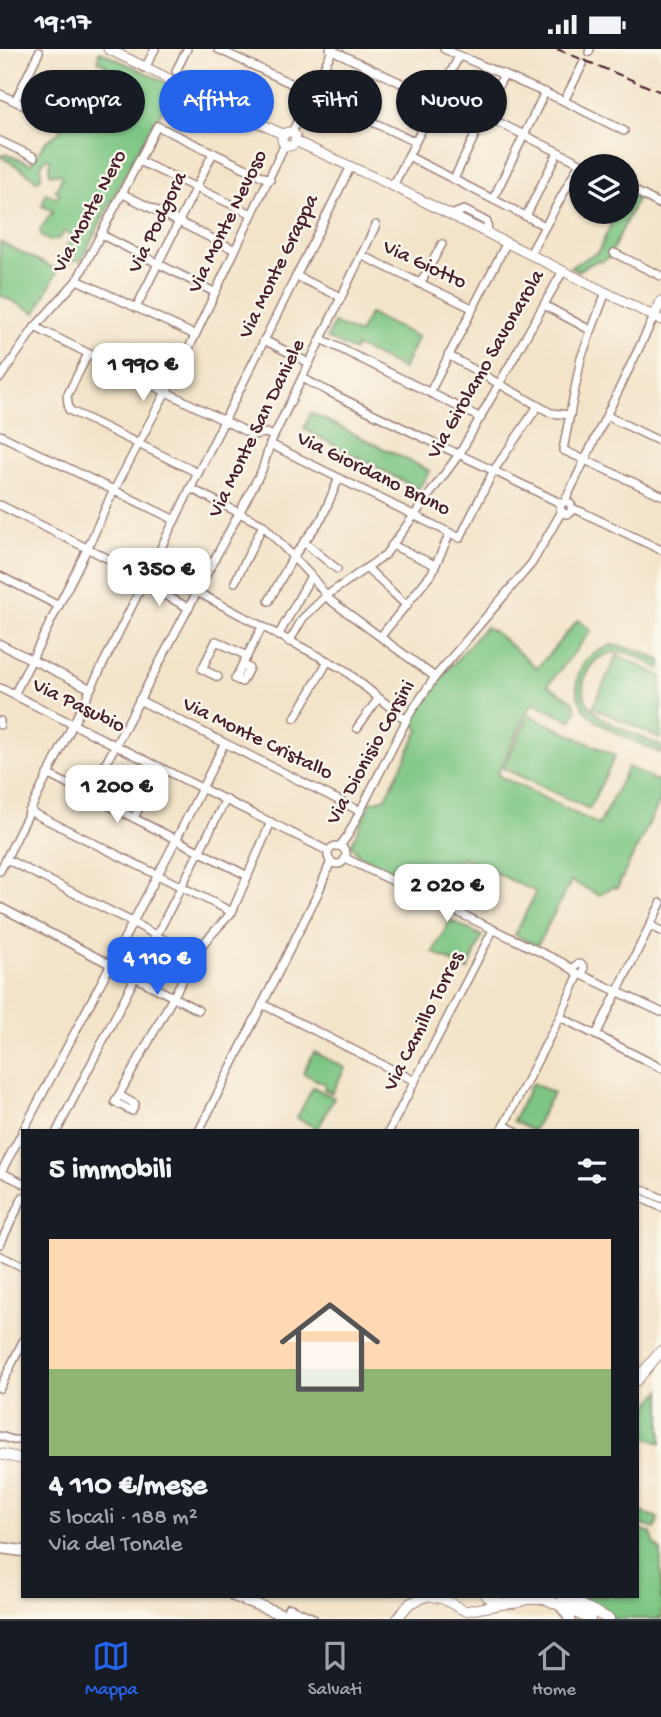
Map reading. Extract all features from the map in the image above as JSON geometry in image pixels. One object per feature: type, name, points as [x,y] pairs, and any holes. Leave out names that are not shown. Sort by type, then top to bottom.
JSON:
[{"type":"highway","points":[[0,1540],[21,1543]]},
{"type":"highway","points":[[0,1548],[21,1551]]},
{"type":"highway","points":[[239,1598],[294,1619]]},
{"type":"highway","points":[[261,1598],[312,1619]]},
{"type":"highway","points":[[562,1600],[570,1619]]},
{"type":"main road","points":[[639,1378],[661,1351]]},
{"type":"main road","points":[[0,1454],[21,1458]]},
{"type":"main road","points":[[490,1598],[513,1604],[528,1598],[562,1600],[609,1619]]},
{"type":"main road","points":[[562,1600],[590,1619]]},
{"type":"street","points":[[108,49],[349,168],[393,186],[657,318],[661,301]]},
{"type":"street","points":[[145,68],[155,49]]},
{"type":"street","points":[[176,70],[187,49]]},
{"type":"street","points":[[218,49],[288,82]]},
{"type":"street","points":[[332,49],[396,80]]},
{"type":"street","name":"Via Monte Nevoso","points":[[322,70],[332,49]]},
{"type":"street","points":[[444,49],[494,70]]},
{"type":"street","points":[[15,101],[39,52]]},
{"type":"street","points":[[453,70],[460,56]]},
{"type":"street","points":[[564,101],[583,64]]},
{"type":"street","points":[[507,75],[624,131]]},
{"type":"street","points":[[493,199],[545,92]]},
{"type":"street","points":[[0,94],[21,104]]},
{"type":"street","name":"Via Monte Nero","points":[[0,378],[35,327],[77,280],[157,125],[213,153]]},
{"type":"street","points":[[382,126],[415,142]]},
{"type":"street","points":[[507,127],[569,158]]},
{"type":"street","name":"Via Monte Nevoso","points":[[14,695],[292,133]]},
{"type":"street","points":[[393,186],[420,133]]},
{"type":"street","points":[[454,180],[476,133]]},
{"type":"street","points":[[0,141],[34,157]]},
{"type":"street","points":[[526,216],[558,152]]},
{"type":"street","points":[[213,153],[270,180]]},
{"type":"street","name":"Via Podgora","points":[[136,308],[213,153]]},
{"type":"street","points":[[408,156],[545,226]]},
{"type":"street","points":[[139,161],[253,214]]},
{"type":"street","name":"Via Monte Grappa","points":[[0,871],[349,168]]},
{"type":"street","points":[[530,254],[569,187]]},
{"type":"street","points":[[639,193],[661,205]]},
{"type":"street","points":[[122,194],[235,250]]},
{"type":"street","name":"Via Monte San Daniele","points":[[89,795],[262,470],[272,440],[376,225]]},
{"type":"street","points":[[102,235],[214,292]]},
{"type":"street","points":[[430,392],[507,242]]},
{"type":"street","points":[[420,284],[442,244]]},
{"type":"street","points":[[614,253],[661,276]]},
{"type":"street","name":"Via Giotto","points":[[361,255],[472,308]]},
{"type":"street","name":"Via Girolamo Savonarola","points":[[289,642],[303,618],[326,596],[385,555],[460,453],[563,271]]},
{"type":"street","points":[[296,276],[341,297]]},
{"type":"street","points":[[77,280],[193,335]]},
{"type":"street","points":[[606,292],[581,358],[563,450],[661,495]]},
{"type":"street","points":[[544,305],[590,330]]},
{"type":"street","name":"Via Dionisio Corsini","points":[[340,846],[406,720],[435,677],[531,563],[657,318]]},
{"type":"street","name":"Via Giordano Bruno","points":[[35,327],[223,422],[253,435],[266,433],[272,440],[339,478],[460,538],[494,470]]},
{"type":"street","points":[[321,339],[481,418]]},
{"type":"street","points":[[264,340],[309,363]]},
{"type":"street","points":[[88,354],[67,396],[69,410],[198,473]]},
{"type":"street","points":[[448,355],[551,413],[570,415]]},
{"type":"street","points":[[302,378],[562,505],[567,515],[571,508],[582,512],[661,550]]},
{"type":"street","points":[[494,470],[538,406]]},
{"type":"street","points":[[607,416],[661,442]]},
{"type":"street","points":[[0,436],[175,520]]},
{"type":"street","points":[[269,601],[293,557],[322,518],[339,478]]},
{"type":"street","points":[[190,488],[263,526],[311,576],[326,596],[347,615],[381,636],[435,677]]},
{"type":"street","points":[[0,505],[88,548],[189,607]]},
{"type":"street","points":[[234,582],[263,526]]},
{"type":"street","points":[[381,636],[407,606],[435,565],[450,533]]},
{"type":"street","points":[[304,542],[337,569]]},
{"type":"street","points":[[392,545],[435,565]]},
{"type":"street","points":[[367,568],[407,606]]},
{"type":"street","points":[[0,576],[59,606]]},
{"type":"street","points":[[278,636],[311,576]]},
{"type":"street","points":[[197,592],[343,669],[406,720]]},
{"type":"street","points":[[242,665],[262,627]]},
{"type":"street","points":[[218,677],[202,669],[216,641],[247,656]]},
{"type":"street","points":[[0,644],[89,688]]},
{"type":"street","points":[[295,718],[328,661]]},
{"type":"street","name":"Via Pasubio","points":[[0,688],[328,851]]},
{"type":"street","points":[[357,729],[379,699]]},
{"type":"street","name":"Via Monte Cristallo","points":[[139,700],[360,811]]},
{"type":"street","points":[[24,1129],[158,876],[224,744]]},
{"type":"street","points":[[134,818],[160,767]]},
{"type":"street","points":[[47,774],[248,876]]},
{"type":"street","points":[[58,1129],[226,799]]},
{"type":"street","points":[[29,811],[232,912]]},
{"type":"street","points":[[119,1095],[202,945],[232,912],[271,822]]},
{"type":"street","points":[[334,862],[328,851],[335,845],[340,846],[346,853],[345,858]]},
{"type":"street","points":[[200,1129],[334,862],[345,858],[661,1012]]},
{"type":"street","points":[[6,859],[195,957]]},
{"type":"street","points":[[596,1035],[661,903]]},
{"type":"street","points":[[0,907],[198,1010]]},
{"type":"street","points":[[650,925],[661,931]]},
{"type":"street","name":"Via Camillo Torres","points":[[390,1129],[493,930]]},
{"type":"street","points":[[502,1128],[560,1017],[579,970]]},
{"type":"street","points":[[262,1004],[415,1081]]},
{"type":"street","points":[[560,1017],[661,1067]]},
{"type":"street","points":[[21,1135],[1,1172],[21,1183]]},
{"type":"street","points":[[639,1188],[661,1198]]},
{"type":"street","points":[[639,1197],[661,1207]]},
{"type":"street","points":[[0,1244],[21,1201]]},
{"type":"street","points":[[0,1256],[21,1266]]},
{"type":"street","points":[[0,1388],[21,1345]]},
{"type":"street","points":[[0,1436],[21,1440]]},
{"type":"street","points":[[397,1619],[410,1603],[424,1598]]},
{"type":"street","points":[[438,1598],[472,1611],[494,1605],[513,1604]]},
{"type":"street","points":[[472,1611],[484,1598]]},
{"type":"green space","points":[[99,51],[140,70],[103,70],[106,64],[98,61]]},
{"type":"green space","points":[[145,72],[159,79],[159,116],[134,157],[81,261],[76,259],[70,263],[63,254],[68,252],[66,248],[73,236],[65,231],[60,238],[50,241],[42,237],[40,230],[53,211],[42,206],[46,193],[58,197],[60,193],[56,191],[62,177],[59,173],[51,175],[50,159],[45,159],[41,166],[41,178],[36,181],[24,170],[0,156],[6,154],[31,164],[46,141],[58,133],[145,133]]},
{"type":"green space","points":[[611,224],[625,224],[611,253],[614,255],[577,271],[570,267],[598,252]]},
{"type":"green space","points":[[0,242],[58,270],[36,313],[0,295]]},
{"type":"green space","points":[[369,314],[418,337],[403,369],[356,346],[354,351],[327,338],[334,323],[359,334]]},
{"type":"green space","points":[[311,413],[430,471],[418,489],[304,429]]},
{"type":"green space","points":[[578,620],[591,631],[548,685],[573,701],[577,710],[571,721],[534,703],[528,710],[497,775],[599,825],[628,767],[661,783],[661,799],[617,888],[613,887],[599,895],[571,881],[537,946],[515,935],[536,892],[462,857],[438,899],[360,856],[351,845],[371,802],[386,798],[419,730],[412,721],[439,680],[485,627],[495,632],[537,668]]},
{"type":"green space","points":[[612,645],[634,649],[661,661],[661,669],[637,656],[622,652],[601,657],[587,672],[584,692],[587,702],[608,722],[661,746],[661,753],[606,727],[593,718],[578,696],[577,681],[581,667],[594,654]]},
{"type":"green space","points":[[617,655],[661,676],[661,739],[593,707]]},
{"type":"green space","points":[[529,715],[615,756],[589,809],[503,768]]},
{"type":"green space","points":[[450,920],[482,936],[468,970],[433,952]]},
{"type":"green space","points":[[314,1052],[345,1068],[332,1093],[324,1089],[325,1084],[303,1073]]},
{"type":"green space","points":[[532,1083],[553,1093],[534,1129],[513,1121]]},
{"type":"green space","points":[[313,1087],[334,1098],[318,1129],[297,1118]]},
{"type":"green space","points":[[661,1390],[661,1443],[639,1435],[639,1418]]},
{"type":"green space","points":[[639,1512],[658,1518],[655,1529],[639,1524]]},
{"type":"green space","points":[[639,1529],[651,1533],[655,1545],[661,1551],[661,1619],[614,1619],[572,1598],[639,1598]]},
{"type":"railway","points":[[557,49],[661,92]]}]
